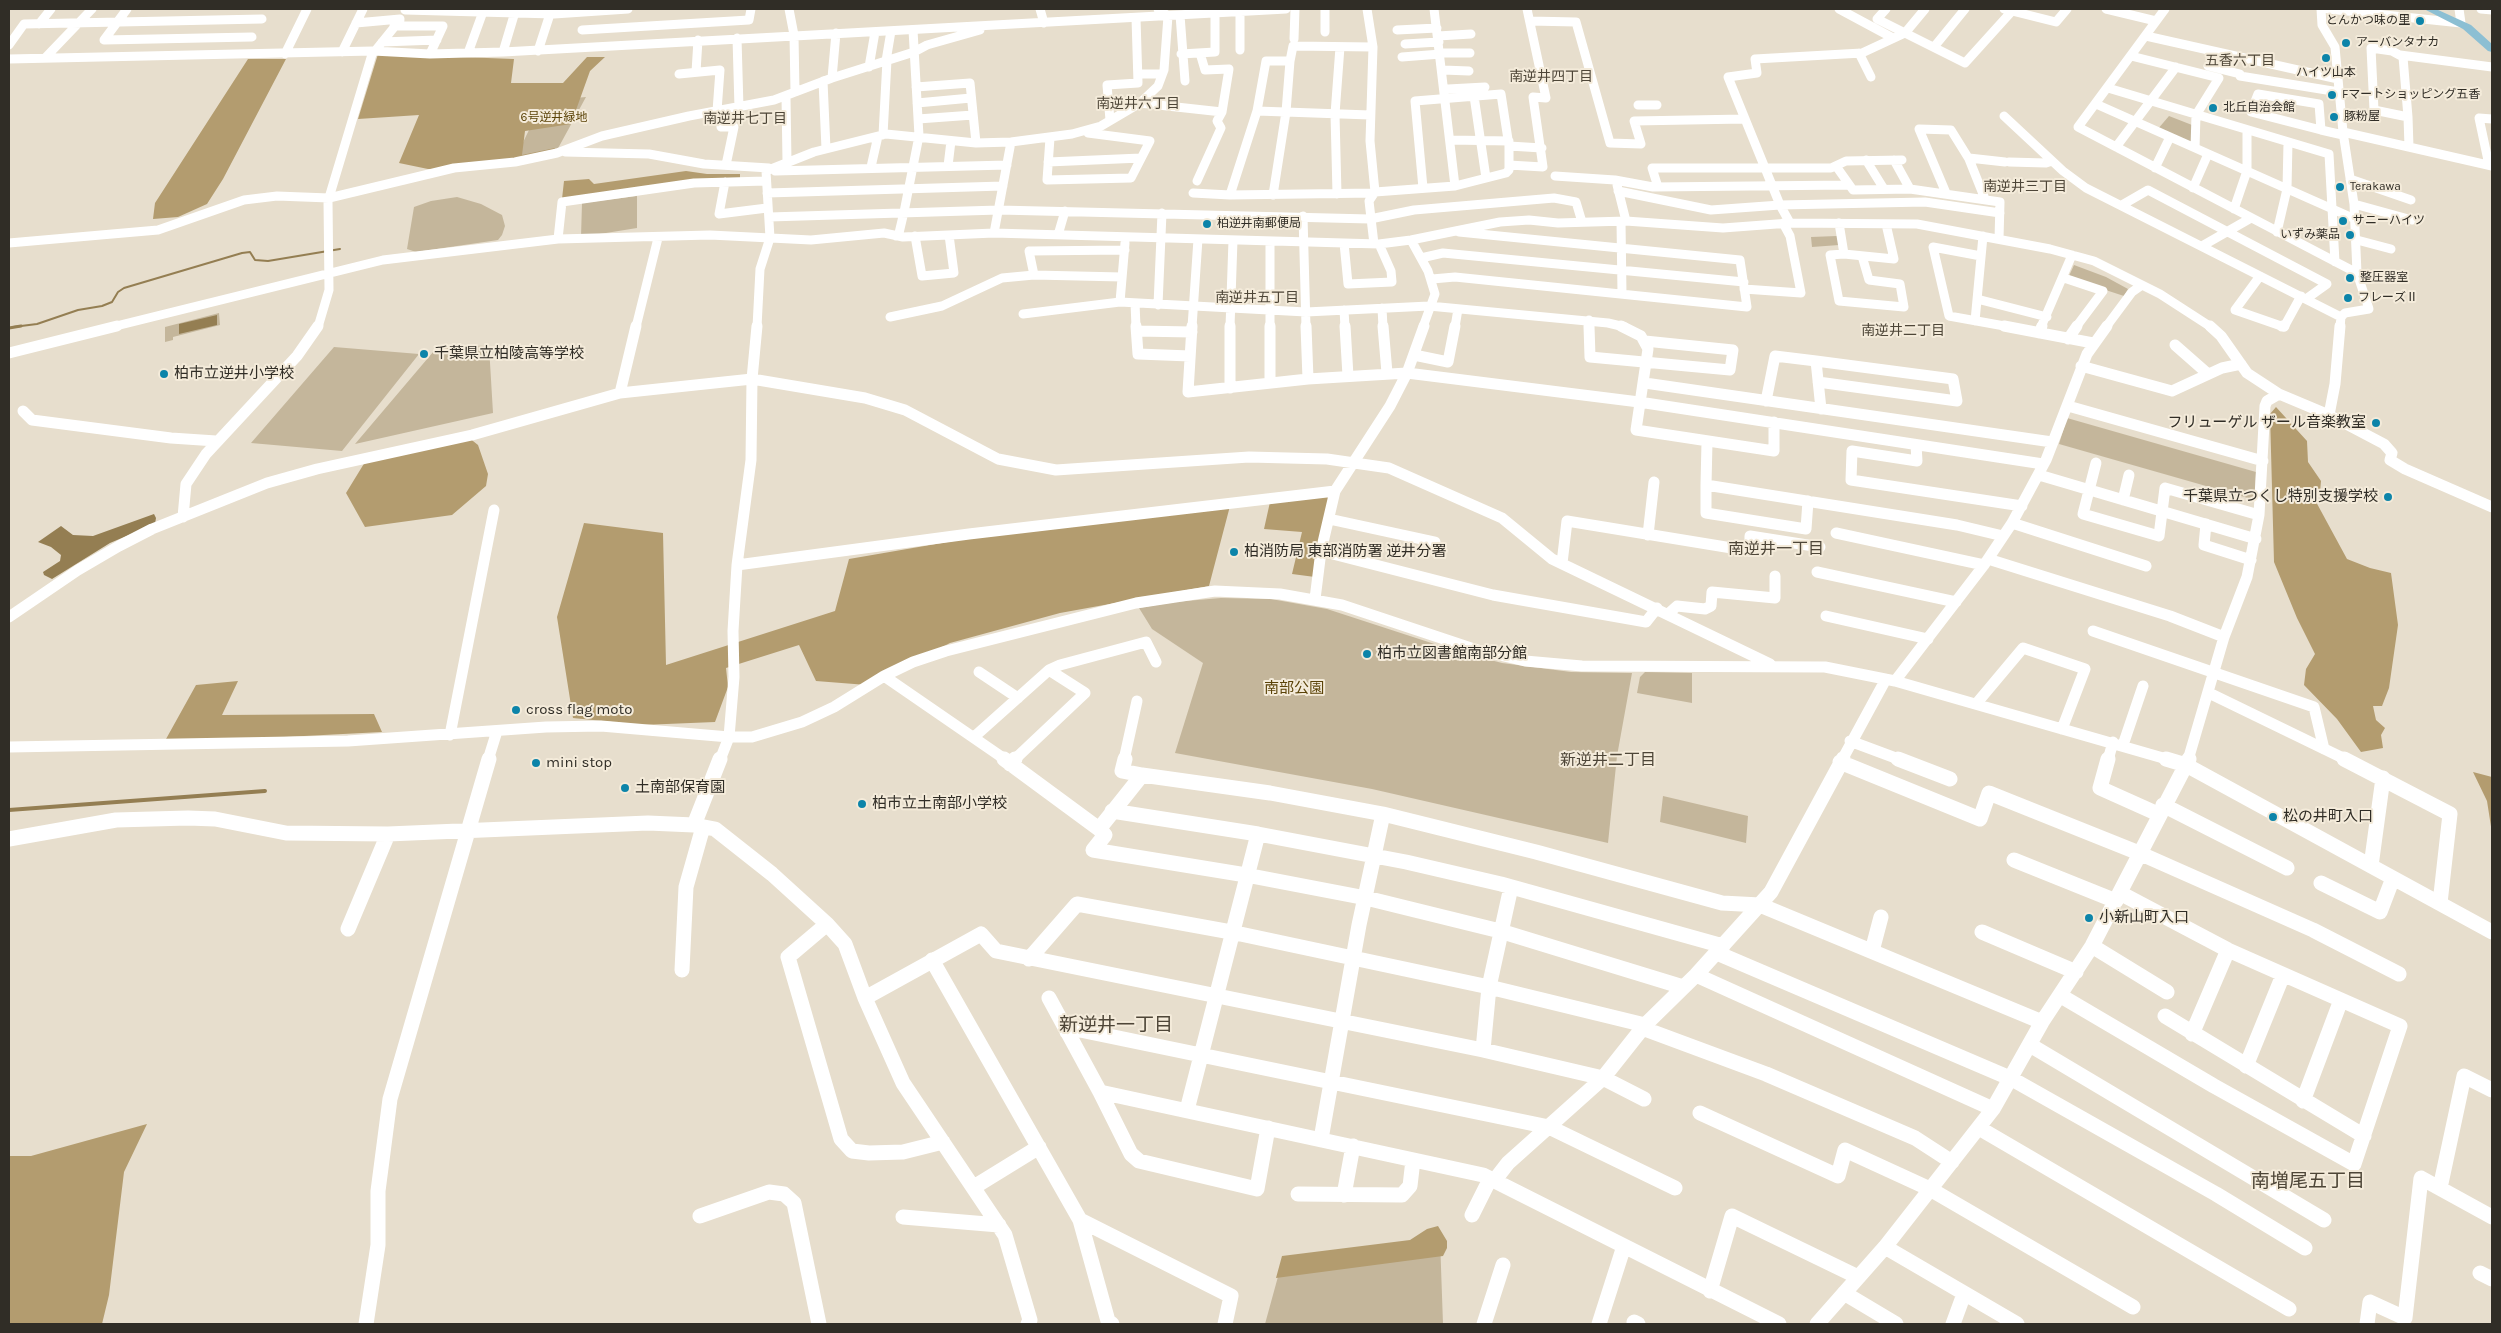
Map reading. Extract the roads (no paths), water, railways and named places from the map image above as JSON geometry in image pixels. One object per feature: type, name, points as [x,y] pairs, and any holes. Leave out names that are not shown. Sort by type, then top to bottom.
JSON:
[{"type":"main road","points":[[2429,9],[2461,23],[2492,49]]},
{"type":"street","points":[[39,24],[51,9]]},
{"type":"street","points":[[45,58],[92,9]]},
{"type":"street","points":[[127,9],[104,40],[252,37]]},
{"type":"street","points":[[165,56],[209,9]]},
{"type":"street","points":[[243,54],[268,9]]},
{"type":"street","points":[[285,54],[307,9]]},
{"type":"street","points":[[342,52],[363,9]]},
{"type":"street","points":[[183,517],[186,484],[216,441],[297,356],[317,329],[326,305],[328,276],[327,210],[329,198],[374,51],[400,19],[404,9],[483,10],[550,14],[628,9]]},
{"type":"street","points":[[582,30],[749,20],[751,9]]},
{"type":"street","points":[[789,9],[794,35],[795,92]]},
{"type":"street","points":[[1040,9],[1044,23]]},
{"type":"street","points":[[1122,9],[1127,18]]},
{"type":"street","points":[[1158,9],[1168,16]]},
{"type":"street","points":[[9,59],[374,51],[430,54],[538,51],[698,40],[913,30],[1001,23],[1044,23],[1136,18],[1180,15],[1196,11],[1286,9]]},
{"type":"street","points":[[1294,39],[1295,9]]},
{"type":"street","points":[[1325,9],[1325,32]]},
{"type":"street","points":[[1344,243],[1348,284],[1392,282],[1391,271],[1376,244],[1370,219],[1369,201],[1374,192],[1370,141],[1373,47],[1367,9]]},
{"type":"street","points":[[1434,9],[1446,94],[1455,186]]},
{"type":"street","points":[[1510,165],[1543,167],[1542,148],[1532,97],[1546,98],[1527,9]]},
{"type":"street","points":[[1839,9],[1893,38]]},
{"type":"street","points":[[1886,9],[1877,19],[1965,63],[2008,10],[2056,22],[2067,9]]},
{"type":"street","points":[[1422,258],[1443,253],[1622,271],[1801,293],[1790,236],[1780,205],[1754,136],[1744,119],[1728,77],[1757,73],[1755,59],[1859,53],[1905,33],[1925,9]]},
{"type":"street","points":[[1934,48],[1965,9]]},
{"type":"street","points":[[2111,9],[2156,21]]},
{"type":"street","points":[[2165,9],[2078,128],[2357,273]]},
{"type":"street","points":[[2321,9],[2322,25],[2335,47],[2343,134],[2354,204],[2357,273],[2369,309],[2345,313],[2341,317],[2335,384],[2329,415]]},
{"type":"street","points":[[2328,9],[2461,23],[2459,9]]},
{"type":"street","points":[[2481,9],[2492,10]]},
{"type":"street","points":[[468,53],[483,10]]},
{"type":"street","points":[[1234,10],[1240,50]]},
{"type":"street","points":[[145,22],[148,11]]},
{"type":"street","points":[[577,48],[587,11]]},
{"type":"street","points":[[503,52],[515,12]]},
{"type":"street","points":[[1181,54],[1215,52],[1215,12]]},
{"type":"street","points":[[538,51],[550,14]]},
{"type":"street","points":[[1180,15],[1181,54],[1185,81]]},
{"type":"street","points":[[767,170],[826,149],[881,135],[903,134],[976,143],[1011,142],[1050,138],[1101,126],[1140,103],[1158,86],[1163,72],[1168,16]]},
{"type":"street","points":[[1110,120],[1107,85],[1138,83],[1136,18]]},
{"type":"street","points":[[356,23],[400,19]]},
{"type":"street","points":[[9,45],[24,24],[262,20]]},
{"type":"street","points":[[1530,21],[1576,22],[1610,144],[1641,144],[1634,121],[1744,119]]},
{"type":"street","points":[[9,243],[158,230],[226,205],[256,197],[329,198],[454,168],[515,162],[559,152],[602,136],[786,97],[827,80],[914,52],[927,45],[1001,23]]},
{"type":"street","points":[[394,26],[443,26],[430,54]]},
{"type":"street","points":[[896,236],[899,233],[904,212],[919,136],[913,30]]},
{"type":"street","points":[[1397,30],[1438,35],[1471,34]]},
{"type":"street","points":[[871,167],[881,135],[891,31]]},
{"type":"street","points":[[869,66],[875,32]]},
{"type":"street","points":[[826,149],[827,80],[836,33]]},
{"type":"street","points":[[1404,44],[1438,35]]},
{"type":"street","points":[[2146,36],[2259,63],[2338,78]]},
{"type":"street","points":[[737,38],[738,108]]},
{"type":"street","points":[[382,42],[437,40]]},
{"type":"street","points":[[696,72],[698,40]]},
{"type":"street","points":[[1273,195],[1286,112],[1293,46],[1373,47]]},
{"type":"street","points":[[1337,194],[1335,114],[1340,47]]},
{"type":"street","points":[[2136,48],[2257,79],[2339,92]]},
{"type":"street","points":[[2408,117],[2374,110],[2371,48],[2400,55],[2492,67]]},
{"type":"street","points":[[1197,181],[1221,128],[1217,121],[1222,112],[1229,69],[1204,70],[1200,53]]},
{"type":"street","points":[[1402,57],[1470,53]]},
{"type":"street","points":[[1859,53],[1871,77]]},
{"type":"street","points":[[2400,55],[2403,58],[2410,147]]},
{"type":"street","points":[[2131,56],[2219,78],[2196,115],[2195,148]]},
{"type":"street","points":[[1230,195],[1258,111],[1266,61],[1290,61]]},
{"type":"street","points":[[2257,79],[2259,63]]},
{"type":"street","points":[[2116,147],[2176,67]]},
{"type":"street","points":[[1138,74],[1183,68]]},
{"type":"street","points":[[679,74],[720,70],[721,127],[734,127],[726,165]]},
{"type":"street","points":[[1443,70],[1469,71]]},
{"type":"street","points":[[916,87],[970,82],[976,143]]},
{"type":"street","points":[[1423,188],[1415,101],[1485,87]]},
{"type":"street","points":[[2108,88],[2328,154],[2335,262]]},
{"type":"street","points":[[1193,193],[1273,195],[1374,192],[1455,186],[1506,173],[1510,165],[1509,143],[1501,94],[1474,96],[1446,94]]},
{"type":"street","points":[[1474,96],[1486,178]]},
{"type":"street","points":[[786,97],[787,162]]},
{"type":"street","points":[[917,103],[971,98]]},
{"type":"street","points":[[1140,103],[1222,112]]},
{"type":"street","points":[[2096,104],[2355,219]]},
{"type":"street","points":[[2321,130],[2318,104],[2289,110],[2321,130],[2491,165],[2479,118],[2492,120]]},
{"type":"street","points":[[1638,105],[1657,105]]},
{"type":"street","points":[[1258,111],[1370,115]]},
{"type":"street","points":[[918,119],[973,114]]},
{"type":"street","points":[[2004,116],[2052,161],[2086,188],[2341,317]]},
{"type":"street","points":[[1946,193],[1931,153],[1919,129],[1951,130],[1969,158],[1986,199]]},
{"type":"street","points":[[2234,209],[2246,171],[2247,130]]},
{"type":"street","points":[[1050,138],[1047,180],[1131,178],[1150,141],[1082,132]]},
{"type":"street","points":[[2155,168],[2170,137]]},
{"type":"street","points":[[1451,140],[1509,143],[1542,148]]},
{"type":"street","points":[[948,166],[951,141]]},
{"type":"street","points":[[994,233],[1011,142]]},
{"type":"street","points":[[2277,232],[2287,189],[2288,142]]},
{"type":"street","points":[[559,152],[649,154],[677,161],[761,166],[767,170],[1007,165]]},
{"type":"street","points":[[2193,188],[2208,154]]},
{"type":"street","points":[[1048,162],[1141,158]]},
{"type":"street","points":[[1969,158],[2007,162],[2046,163],[2052,161]]},
{"type":"street","points":[[1866,160],[1884,189]]},
{"type":"street","points":[[1658,187],[1652,168],[1831,168],[1846,161],[1898,160],[1910,189]]},
{"type":"street","points":[[2329,162],[2348,167]]},
{"type":"street","points":[[1836,166],[1853,190],[1910,189],[2000,202],[1999,238]]},
{"type":"street","points":[[682,970],[686,887],[698,826],[729,737],[734,677],[733,631],[737,565],[751,460],[752,379],[759,304],[759,276],[770,238],[767,170]]},
{"type":"street","points":[[1555,176],[1615,180],[1658,187],[1849,185]]},
{"type":"street","points":[[2350,179],[2412,200]]},
{"type":"street","points":[[1615,180],[1624,221],[1621,248],[1622,294]]},
{"type":"street","points":[[558,239],[562,202],[694,183],[766,181]]},
{"type":"street","points":[[725,182],[719,214],[999,210],[1370,219],[1414,210],[1554,198],[1576,202],[1582,222]]},
{"type":"street","points":[[767,193],[1003,186]]},
{"type":"street","points":[[2122,205],[2148,190],[2327,284],[2303,297],[2284,327],[2235,310],[2260,276]]},
{"type":"street","points":[[1618,192],[1711,210],[1780,205],[1925,202],[2000,213]]},
{"type":"street","points":[[2354,204],[2412,220]]},
{"type":"street","points":[[1058,235],[1065,211]]},
{"type":"street","points":[[1158,305],[1162,213]]},
{"type":"street","points":[[1303,216],[1302,242],[1308,379]]},
{"type":"street","points":[[2202,246],[2251,218]]},
{"type":"street","points":[[9,355],[154,316],[405,257],[483,250],[558,239],[658,238],[710,235],[811,240],[884,233],[896,236],[994,233],[1376,244],[1411,240],[1500,222],[1624,221],[1723,228],[1786,223],[1917,224],[1999,238],[2094,261],[2142,285],[2204,321],[2221,336],[2247,373],[2278,394],[2329,415],[2384,444],[2392,453],[2390,460],[2405,469],[2492,507]]},
{"type":"street","points":[[1839,223],[1844,254]]},
{"type":"street","points":[[1862,256],[1869,280],[1900,284],[1904,307],[1839,300],[1830,255],[1844,254],[1894,259],[1886,224]]},
{"type":"street","points":[[1432,279],[1455,277],[1747,306],[1740,260],[1466,234],[1453,230]]},
{"type":"street","points":[[915,236],[922,276],[954,273],[949,235]]},
{"type":"street","points":[[1975,321],[1983,236]]},
{"type":"street","points":[[620,393],[658,238]]},
{"type":"street","points":[[1120,302],[1126,238]]},
{"type":"street","points":[[1198,239],[1188,392],[1308,379],[1408,373],[1639,402],[2043,464]]},
{"type":"street","points":[[1230,388],[1230,308],[1233,240]]},
{"type":"street","points":[[1315,599],[1321,551],[1335,491],[1408,373],[1429,306],[1435,294],[1432,279],[1411,240]]},
{"type":"street","points":[[2357,240],[2391,249]]},
{"type":"street","points":[[1270,241],[1270,383]]},
{"type":"street","points":[[1981,256],[1933,247],[1949,316],[2094,343]]},
{"type":"street","points":[[1034,275],[1029,251],[1125,250]]},
{"type":"street","points":[[2040,333],[2072,255]]},
{"type":"street","points":[[890,317],[942,306],[1002,278],[1034,275],[1122,277]]},
{"type":"street","points":[[2064,278],[2103,291],[2068,339]]},
{"type":"street","points":[[1472,1214],[1492,1180],[1603,1078],[1644,1026],[1696,975],[1770,892],[1820,804],[1850,741],[1877,698],[1890,680],[1928,639],[1986,562],[2012,523],[2039,476],[2068,406],[2081,366],[2094,343],[2132,292],[2142,285]]},
{"type":"street","points":[[1977,299],[2047,316]]},
{"type":"street","points":[[1023,314],[1120,302],[1306,312],[1429,306],[1589,320],[1624,327],[1641,336],[1648,348],[1645,383],[1639,402],[1636,430],[1774,451],[1774,422]]},
{"type":"street","points":[[1135,303],[1138,354],[1190,356]]},
{"type":"street","points":[[1382,308],[1387,374]]},
{"type":"street","points":[[1414,355],[1448,362],[1452,350],[1458,309]]},
{"type":"street","points":[[1344,310],[1348,376]]},
{"type":"street","points":[[1589,320],[1590,356],[1730,370],[1733,350],[1645,341]]},
{"type":"street","points":[[1136,331],[1192,332]]},
{"type":"street","points":[[2176,345],[2208,374]]},
{"type":"street","points":[[1766,400],[1774,356],[1953,379],[1957,402],[1818,382]]},
{"type":"street","points":[[1816,362],[1821,408]]},
{"type":"street","points":[[2081,366],[2172,391],[2222,368],[2241,364]]},
{"type":"street","points":[[9,617],[94,560],[152,529],[284,478],[472,435],[620,393],[752,379],[865,398],[905,410],[998,459],[1056,470],[1249,457],[1327,459],[1389,468],[1502,518],[1541,552],[1562,564],[1663,611],[1731,647],[1774,666]]},
{"type":"street","points":[[1645,383],[2052,442]]},
{"type":"street","points":[[1817,1324],[1885,1247],[1993,1109],[2012,1079],[2042,1022],[2061,996],[2092,946],[2186,765],[2209,693],[2224,636],[2247,578],[2259,516],[2265,406],[2267,400],[2278,394]]},
{"type":"street","points":[[2068,406],[2263,461]]},
{"type":"street","points":[[23,411],[32,420],[171,438],[216,441]]},
{"type":"street","points":[[1707,442],[1706,513],[1806,530],[1808,501]]},
{"type":"street","points":[[1916,445],[1917,461],[1852,451],[1851,480],[2022,506]]},
{"type":"street","points":[[2096,463],[2083,514],[2159,536],[2165,488],[2259,516]]},
{"type":"street","points":[[2123,500],[2130,475]]},
{"type":"street","points":[[2039,476],[2256,539]]},
{"type":"street","points":[[1648,534],[1654,482]]},
{"type":"street","points":[[1706,485],[1957,526],[2003,536]]},
{"type":"street","points":[[737,565],[969,534],[1335,491]]},
{"type":"street","points":[[450,735],[494,510]]},
{"type":"street","points":[[1329,519],[1435,542]]},
{"type":"street","points":[[1562,564],[1568,522],[1750,551],[1750,536],[1820,547]]},
{"type":"street","points":[[2012,523],[2146,566]]},
{"type":"street","points":[[2206,524],[2204,546],[2251,560]]},
{"type":"street","points":[[1836,533],[1986,562],[2170,616],[2224,636]]},
{"type":"street","points":[[1321,551],[1493,594],[1646,622],[1663,611],[1677,606],[1705,609],[1711,606],[1712,592],[1719,591],[1775,598],[1775,576]]},
{"type":"street","points":[[1817,572],[1956,602]]},
{"type":"street","points":[[9,747],[348,741],[601,726],[729,737],[752,737],[802,722],[834,707],[884,676],[913,662],[946,651],[1118,608],[1184,594],[1216,591],[1255,592],[1315,599],[1371,615],[1474,649],[1525,661],[1582,666],[1825,667],[1890,680],[2186,765],[2492,932]]},
{"type":"street","points":[[1826,616],[1928,639]]},
{"type":"street","points":[[2093,631],[2314,707],[2324,750]]},
{"type":"street","points":[[974,738],[1049,670],[1060,665],[1146,642],[1156,662]]},
{"type":"street","points":[[1976,704],[2023,648],[2084,669],[2062,729]]},
{"type":"street","points":[[1010,764],[1085,693],[1049,670]]},
{"type":"street","points":[[979,672],[1018,698]]},
{"type":"street","points":[[884,676],[1100,829],[1105,835],[1093,850],[1246,875],[1366,898],[1500,931],[1683,987]]},
{"type":"street","points":[[2143,686],[2100,788],[2161,810],[2287,868]]},
{"type":"street","points":[[2209,693],[2383,778],[2450,814],[2440,903]]},
{"type":"street","points":[[1137,701],[1122,771],[1270,793],[1383,814],[1536,852],[1722,903],[1760,905],[2042,1022]]},
{"type":"street","points":[[366,1324],[373,1288],[378,1245],[378,1191],[390,1099],[497,731]]},
{"type":"street","points":[[1850,741],[1950,779]]},
{"type":"street","points":[[1840,762],[1980,819],[1989,793],[2139,853],[2313,930],[2399,974]]},
{"type":"street","points":[[1100,829],[1142,774]]},
{"type":"street","points":[[2371,866],[2383,778]]},
{"type":"street","points":[[1112,811],[1258,834],[1375,856],[1511,886],[1720,949],[2012,1079],[2290,1237],[2305,1248]]},
{"type":"street","points":[[1321,1139],[1341,1021],[1383,814]]},
{"type":"street","points":[[9,839],[116,820],[188,818],[215,819],[286,833],[388,834],[648,823],[715,829],[772,874],[827,924],[845,944],[865,998],[902,1082],[1005,1235],[1030,1320],[1028,1324]]},
{"type":"street","points":[[348,929],[388,834]]},
{"type":"street","points":[[1187,1110],[1214,996],[1258,834]]},
{"type":"street","points":[[2014,860],[2118,897],[2284,976],[2400,1026],[2354,1164],[2214,1086],[2061,996]]},
{"type":"street","points":[[2321,883],[2380,912],[2393,878]]},
{"type":"street","points":[[1483,1050],[1489,987],[1511,886]]},
{"type":"street","points":[[1029,959],[1077,904],[1231,932],[1489,987],[1644,1026],[1775,1078],[1915,1138],[1952,1162]]},
{"type":"street","points":[[1872,951],[1881,917]]},
{"type":"street","points":[[827,924],[788,957],[841,1139],[852,1151],[869,1153],[904,1152],[943,1142]]},
{"type":"street","points":[[1982,932],[2076,972]]},
{"type":"street","points":[[865,998],[981,934],[996,951],[1483,1050],[1603,1078],[1644,1099]]},
{"type":"street","points":[[2092,946],[2167,992]]},
{"type":"street","points":[[2192,1034],[2228,950]]},
{"type":"street","points":[[932,960],[1080,1220],[1108,1321],[1112,1324]]},
{"type":"street","points":[[1696,975],[1993,1109]]},
{"type":"street","points":[[2246,1066],[2284,976]]},
{"type":"street","points":[[1049,998],[1131,1154],[1138,1161],[1257,1189],[1268,1128]]},
{"type":"street","points":[[2303,1101],[2341,1000]]},
{"type":"street","points":[[2165,1016],[2303,1101],[2364,1136]]},
{"type":"street","points":[[1067,1032],[1080,1030],[1549,1127],[1675,1188]]},
{"type":"street","points":[[2030,1045],[2324,1220]]},
{"type":"street","points":[[2440,1188],[2464,1076],[2492,1090]]},
{"type":"street","points":[[1100,1092],[1483,1175],[1779,1324]]},
{"type":"street","points":[[1700,1113],[1838,1176],[1845,1150],[1930,1190],[2133,1307]]},
{"type":"street","points":[[1979,1128],[2289,1309]]},
{"type":"street","points":[[1344,1194],[1353,1146]]},
{"type":"street","points":[[974,1187],[1039,1147]]},
{"type":"street","points":[[1298,1194],[1402,1195],[1410,1186],[1413,1160]]},
{"type":"street","points":[[2367,1324],[2370,1302],[2405,1318],[2420,1178],[2492,1217]]},
{"type":"street","points":[[700,1216],[769,1192],[784,1194],[794,1203],[819,1324]]},
{"type":"street","points":[[1710,1290],[1732,1216],[1858,1277]]},
{"type":"street","points":[[903,1217],[999,1225]]},
{"type":"street","points":[[1080,1220],[1232,1296],[1225,1324]]},
{"type":"street","points":[[1600,1324],[1611,1281],[1624,1246]]},
{"type":"street","points":[[1885,1247],[2017,1324]]},
{"type":"street","points":[[1484,1324],[1503,1265]]},
{"type":"street","points":[[1844,1293],[1896,1324]]},
{"type":"street","points":[[1953,1324],[1964,1294]]},
{"type":"waterway","points":[[21,326],[37,324],[78,310],[102,306],[112,302],[118,292],[124,288],[242,253],[250,252],[255,260],[268,261],[340,249]]},
{"type":"waterway","points":[[9,328],[21,326]]},
{"type":"waterway","points":[[13,327],[21,326]]},
{"type":"waterway","points":[[9,810],[265,791]]},
{"type":"place","name":"とんかつ味の里","points":[[2420,21]]},
{"type":"place","name":"アーバンタナカ","points":[[2346,43]]},
{"type":"place","name":"ハイツ山本","points":[[2326,58]]},
{"type":"place","name":"Fマートショッピング五香","points":[[2332,95]]},
{"type":"place","name":"北丘自治会館","points":[[2213,108]]},
{"type":"place","name":"豚粉屋","points":[[2334,117]]},
{"type":"place","name":"Terakawa","points":[[2340,187]]},
{"type":"place","name":"サニーハイツ","points":[[2343,221]]},
{"type":"place","name":"柏逆井南郵便局","points":[[1207,224]]},
{"type":"place","name":"いずみ薬品","points":[[2350,235]]},
{"type":"place","name":"整圧器室","points":[[2350,278]]},
{"type":"place","name":"フレーズⅡ","points":[[2348,298]]},
{"type":"place","name":"千葉県立柏陵高等学校","points":[[424,354]]},
{"type":"place","name":"柏市立逆井小学校","points":[[164,374]]},
{"type":"place","name":"フリューゲル ザール音楽教室","points":[[2376,423]]},
{"type":"place","name":"千葉県立つくし特別支援学校","points":[[2388,497]]},
{"type":"place","name":"柏消防局 東部消防署 逆井分署","points":[[1234,552]]},
{"type":"place","name":"柏市立図書館南部分館","points":[[1367,654]]},
{"type":"place","name":"cross flag moto","points":[[516,710]]},
{"type":"place","name":"mini stop","points":[[536,763]]},
{"type":"place","name":"土南部保育園","points":[[625,788]]},
{"type":"place","name":"柏市立土南部小学校","points":[[862,804]]},
{"type":"place","name":"松の井町入口","points":[[2273,817]]},
{"type":"place","name":"小新山町入口","points":[[2089,918]]},
{"type":"district","name":"五香六丁目","points":[[2240,61]]},
{"type":"district","name":"南逆井四丁目","points":[[1551,77]]},
{"type":"district","name":"南逆井六丁目","points":[[1138,104]]},
{"type":"district","name":"南逆井七丁目","points":[[745,119]]},
{"type":"district","name":"南逆井三丁目","points":[[2025,187]]},
{"type":"district","name":"南逆井五丁目","points":[[1257,298]]},
{"type":"district","name":"南逆井二丁目","points":[[1903,331]]},
{"type":"district","name":"南逆井一丁目","points":[[1776,549]]},
{"type":"district","name":"新逆井二丁目","points":[[1608,760]]},
{"type":"district","name":"新逆井一丁目","points":[[1116,1026]]},
{"type":"district","name":"南増尾五丁目","points":[[2308,1182]]},
{"type":"park label","name":"6号逆井緑地","points":[[554,118]]},
{"type":"park label","name":"南部公園","points":[[1294,689]]}]
